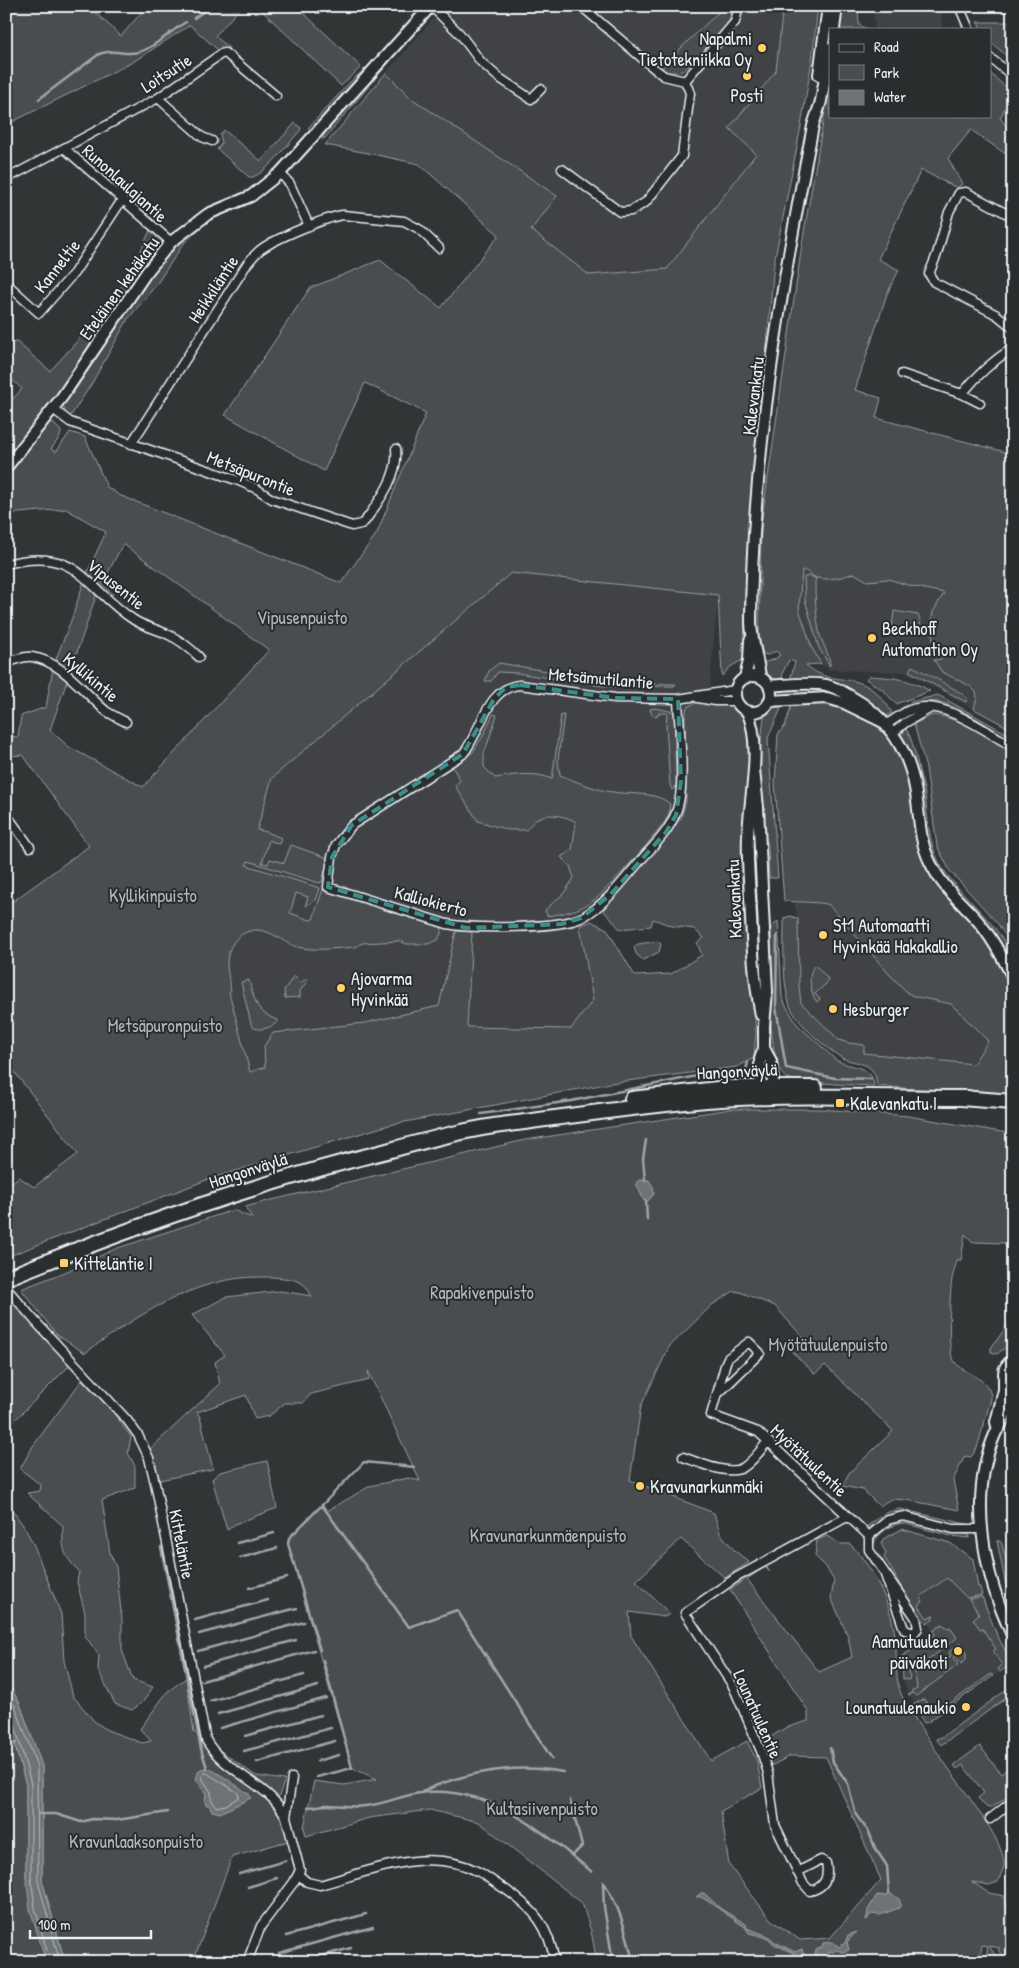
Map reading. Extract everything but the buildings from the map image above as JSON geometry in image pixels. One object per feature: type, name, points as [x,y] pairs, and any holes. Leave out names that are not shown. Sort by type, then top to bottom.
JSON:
[{"type":"highway","name":"Hangonväylä","points":[[8,1284],[139,1226],[287,1177],[454,1134],[509,1124],[767,1092],[969,1098],[1013,1102]]},
{"type":"street","points":[[431,6],[460,34],[482,62],[498,77],[531,99],[541,89]]},
{"type":"street","name":"Eteläinen kehäkatu","points":[[6,468],[53,410],[146,273],[171,242],[208,214],[251,196],[280,174],[431,6]]},
{"type":"street","points":[[562,169],[615,210],[624,212],[637,209],[646,202],[682,156],[690,93],[685,82],[664,76],[581,6]]},
{"type":"street","points":[[685,82],[735,22],[739,6]]},
{"type":"street","name":"Kalevankatu","points":[[815,121],[814,102],[828,6]]},
{"type":"street","points":[[834,28],[838,6]]},
{"type":"street","points":[[960,6],[969,28]]},
{"type":"street","name":"Loitsutie","points":[[64,148],[158,98],[225,53],[276,96]]},
{"type":"street","name":"Kalevankatu","points":[[760,677],[751,624],[756,522],[768,391],[789,261],[829,54]]},
{"type":"street","points":[[992,60],[1013,76]]},
{"type":"street","points":[[158,98],[202,137],[212,141]]},
{"type":"street","name":"Runonlaulajantie","points":[[6,179],[64,148],[171,242]]},
{"type":"street","points":[[280,174],[290,184],[309,226]]},
{"type":"street","points":[[1013,217],[966,192],[959,193],[945,221],[937,254],[930,269],[931,279],[938,284],[998,315],[1013,328]]},
{"type":"street","name":"Kanneltie","points":[[6,282],[39,313],[74,273],[122,200]]},
{"type":"street","name":"Heikkiläntie","points":[[131,444],[253,256],[265,246],[309,226],[343,214],[404,222],[419,229],[439,248]]},
{"type":"street","points":[[962,394],[987,365],[1013,348]]},
{"type":"street","points":[[902,374],[962,394],[980,403]]},
{"type":"street","name":"Metsäpurontie","points":[[53,410],[70,422],[239,481],[257,489],[272,499],[352,526],[358,526],[365,521],[391,479],[396,466],[396,449]]},
{"type":"street","name":"Vipusentie","points":[[6,564],[38,559],[49,560],[71,567],[94,584],[132,618],[142,625],[169,634],[199,657]]},
{"type":"street","points":[[745,678],[749,660],[751,624]]},
{"type":"street","name":"Kyllikintie","points":[[6,663],[20,658],[31,657],[48,661],[107,711],[126,722]]},
{"type":"street","points":[[752,676],[760,677],[769,686],[771,693],[769,701],[759,711],[747,711],[740,707],[736,695],[738,683],[752,676]]},
{"type":"street","points":[[769,686],[817,684],[828,686],[860,701],[872,709],[894,733],[904,752],[912,775],[921,839],[930,862],[944,886],[986,932],[1013,978]]},
{"type":"street","name":"Metsämutilantie","points":[[506,687],[520,685],[615,698],[678,699],[736,695]]},
{"type":"street","name":"Kalliokierto","points":[[506,687],[494,699],[470,746],[463,754],[352,825],[336,845],[332,857],[328,886],[447,924],[466,928],[562,924],[581,918],[596,909],[610,895],[666,832],[676,815],[680,800],[681,781],[678,699]]},
{"type":"street","points":[[769,701],[827,698],[844,703],[885,724]]},
{"type":"street","points":[[885,724],[912,709],[919,707],[933,708],[952,713],[1013,747]]},
{"type":"street","points":[[894,733],[910,720],[933,708]]},
{"type":"street","name":"Kalevankatu","points":[[747,711],[752,726],[758,807],[767,991],[764,1048],[760,1059],[767,1092]]},
{"type":"street","name":"Kalevankatu","points":[[754,746],[759,711]]},
{"type":"street","points":[[6,814],[30,847]]},
{"type":"street","name":"Kitteläntie","points":[[8,1284],[35,1322],[122,1415],[143,1445],[149,1458],[155,1483],[206,1740],[213,1752],[273,1797],[281,1806],[286,1817]]},
{"type":"street","name":"Myötätuulentie","points":[[717,1396],[760,1354],[749,1342],[728,1358],[711,1415],[754,1429],[869,1536]]},
{"type":"street","points":[[997,1430],[996,1422],[1004,1390],[1005,1368],[1013,1360]]},
{"type":"street","points":[[1004,1378],[1013,1386]]},
{"type":"street","points":[[1013,1397],[1002,1424],[997,1430],[988,1457],[982,1487],[982,1529],[993,1585],[1013,1637]]},
{"type":"street","points":[[683,1457],[729,1471],[738,1470],[744,1467],[768,1442]]},
{"type":"street","points":[[885,1575],[903,1626],[905,1630],[914,1634],[918,1628],[916,1618],[869,1550],[869,1536],[888,1520],[903,1516],[953,1529],[982,1529]]},
{"type":"street","name":"Lounatuulentie","points":[[797,1872],[775,1825],[768,1773],[761,1751],[733,1686],[685,1613],[737,1577],[847,1517]]},
{"type":"street","points":[[247,1962],[261,1926],[299,1875],[299,1862],[286,1817],[292,1778]]},
{"type":"street","points":[[990,1819],[1013,1801]]},
{"type":"street","points":[[299,1875],[307,1882],[320,1885],[414,1860],[441,1860],[465,1866],[479,1872],[503,1888],[535,1914],[550,1940],[555,1962]]},
{"type":"highlighted area","points":[[520,685],[615,698],[678,699],[681,781],[676,815],[666,832],[610,895],[581,918],[562,924],[466,928],[328,887],[332,857],[352,825],[463,754],[494,699],[506,687]]},
{"type":"shaded area","points":[[444,6],[783,6],[776,71],[729,128],[756,154],[667,269],[589,275],[531,230],[557,197],[411,98],[386,73]]},
{"type":"shaded area","points":[[873,6],[941,6],[942,28],[875,28]]},
{"type":"shaded area","points":[[790,570],[949,579],[1000,658],[979,712],[906,672],[829,670],[821,664],[795,617]]},
{"type":"shaded area","points":[[511,573],[718,595],[698,817],[580,926],[593,1000],[571,1029],[467,1027],[467,1009],[250,1072],[221,967],[244,874],[272,778]]},
{"type":"shaded area","points":[[794,902],[826,903],[908,993],[913,996],[951,1004],[988,1041],[973,1064],[864,1053],[864,1045],[839,1040],[801,1003],[798,919]]},
{"type":"shaded area","name":"Aamutuulen päiväkoti","points":[[948,1578],[978,1588],[984,1598],[997,1635],[1012,1663],[924,1723],[913,1705],[915,1703],[908,1695],[904,1683],[902,1656],[936,1635],[912,1603]]},
{"type":"green space","points":[[6,6],[88,6],[121,36],[147,6],[242,6],[215,36],[229,48],[227,51],[222,47],[218,50],[190,25],[133,62],[6,125]]},
{"type":"green space","points":[[257,6],[296,6],[361,67],[341,86]]},
{"type":"green space","points":[[725,6],[733,6],[729,21],[688,67],[677,72],[661,69],[687,42]]},
{"type":"green space","points":[[783,6],[818,6],[812,60],[801,126],[774,263],[745,596],[744,659],[730,667],[722,676],[718,595],[511,573],[272,778],[257,830],[281,838],[279,844],[269,840],[262,863],[268,864],[270,859],[284,863],[291,845],[328,859],[322,882],[319,883],[248,861],[246,865],[320,888],[316,900],[305,906],[308,897],[296,893],[290,913],[310,920],[313,919],[323,889],[441,926],[442,931],[438,940],[428,944],[407,944],[399,941],[362,943],[356,947],[309,949],[297,947],[259,930],[245,933],[234,942],[230,949],[227,964],[231,991],[229,992],[250,1072],[265,1067],[264,1046],[273,1033],[365,1023],[439,1006],[456,931],[472,932],[467,1027],[571,1029],[593,1000],[580,926],[591,921],[607,929],[635,976],[671,974],[702,955],[697,943],[704,938],[694,929],[672,926],[653,919],[651,926],[620,929],[603,910],[681,818],[686,801],[685,718],[687,707],[698,702],[730,704],[739,709],[747,720],[749,768],[744,816],[745,869],[756,1032],[754,1058],[737,1067],[611,1083],[389,1125],[209,1179],[14,1254],[6,1261],[6,1187],[19,1177],[34,1187],[78,1154],[6,1061],[6,894],[12,902],[89,846],[23,755],[6,756],[6,736],[18,737],[21,716],[46,707],[53,668],[67,681],[50,730],[69,747],[143,787],[269,650],[123,544],[102,584],[113,594],[110,595],[87,573],[106,532],[66,509],[6,514],[6,474],[50,420],[61,431],[60,437],[51,449],[56,452],[70,432],[85,437],[107,487],[119,495],[341,583],[377,533],[426,413],[365,383],[324,471],[225,415],[310,288],[380,260],[441,308],[499,235],[419,164],[325,145],[386,73],[411,98],[557,196],[531,230],[589,275],[667,269],[756,154],[729,128],[776,71]]},
{"type":"green space","points":[[843,6],[858,6],[859,25],[865,28],[840,28]]},
{"type":"green space","points":[[431,13],[325,138],[322,139],[328,127]]},
{"type":"green space","points":[[977,22],[1013,22],[1013,62],[992,43],[992,28],[981,28]]},
{"type":"green space","points":[[365,69],[367,70],[319,123],[310,130],[308,128],[350,82]]},
{"type":"green space","points":[[992,75],[1002,84],[1013,90],[1000,118],[1013,134],[1013,159],[971,130],[948,158],[962,184],[957,188],[921,170],[878,259],[899,270],[887,294],[855,390],[881,398],[876,418],[1009,453],[1013,440],[1013,730],[974,709],[977,697],[976,692],[970,686],[942,672],[934,660],[942,659],[940,647],[933,641],[931,624],[933,612],[944,593],[888,579],[867,581],[854,573],[836,578],[821,579],[802,570],[799,609],[812,648],[821,664],[806,665],[824,676],[854,681],[866,686],[881,697],[892,713],[887,716],[854,692],[831,683],[805,679],[790,680],[795,662],[789,660],[783,672],[782,681],[775,679],[765,670],[763,663],[780,655],[776,651],[768,655],[763,654],[759,638],[761,525],[803,238],[829,88],[829,118],[992,118]]},
{"type":"green space","points":[[295,123],[301,128],[300,131],[276,159],[255,176],[249,177],[217,149],[222,143],[220,135],[224,130],[261,161]]},
{"type":"green space","points":[[204,223],[184,243],[156,285],[128,319],[92,383],[70,417],[65,413],[63,404],[75,390],[155,269],[181,240]]},
{"type":"green space","points":[[150,230],[162,240],[161,247],[64,387],[6,460],[6,406],[22,389],[6,374],[6,340],[9,343],[17,342],[50,371],[102,314],[133,269]]},
{"type":"green space","points":[[811,576],[816,579],[816,613],[820,635],[829,658],[830,666],[819,648],[805,600],[804,577]]},
{"type":"green space","points":[[84,581],[97,593],[70,673],[56,659]]},
{"type":"green space","points":[[894,611],[918,615],[921,622],[920,626],[914,629],[892,628]]},
{"type":"green space","points":[[499,663],[582,678],[575,682],[498,672],[491,681],[485,681],[489,671]]},
{"type":"green space","points":[[912,666],[964,695],[967,698],[966,702],[909,671]]},
{"type":"green space","points":[[869,676],[901,679],[930,691],[896,704],[883,690],[866,679]]},
{"type":"green space","points":[[591,679],[625,683],[676,684],[674,686],[615,687],[594,685]]},
{"type":"green space","points":[[938,695],[1013,737],[1013,741],[966,713],[946,704],[923,702],[901,711],[900,709],[911,702]]},
{"type":"green space","points":[[828,700],[873,722],[891,742],[906,771],[912,794],[918,842],[995,953],[1005,971],[1013,989],[1013,1096],[877,1086],[875,1074],[870,1068],[864,1064],[842,1058],[828,1048],[812,1035],[790,1006],[785,976],[784,918],[791,916],[798,919],[801,1003],[839,1040],[864,1045],[864,1053],[973,1064],[988,1041],[951,1004],[913,996],[908,993],[829,905],[784,901],[775,784],[778,734],[785,726],[792,703]]},
{"type":"green space","points":[[783,704],[768,738],[778,878],[769,878],[768,846],[762,826],[760,748],[764,717],[774,707]]},
{"type":"green space","points":[[655,708],[674,712],[676,787],[672,790],[670,785],[666,726],[667,713],[658,713],[657,716],[652,715],[650,709]]},
{"type":"green space","points":[[493,714],[497,715],[484,754],[484,767],[495,778],[531,774],[552,779],[561,715],[564,715],[558,760],[560,775],[600,790],[650,795],[670,804],[669,814],[664,823],[622,873],[594,900],[578,909],[547,916],[545,910],[564,893],[574,878],[570,866],[561,857],[572,850],[576,822],[562,817],[546,815],[536,819],[526,830],[508,830],[478,821],[455,786],[460,780],[452,766],[473,752]]},
{"type":"green space","points":[[933,715],[964,724],[1013,752],[1013,948],[998,924],[950,871],[937,846],[926,768],[914,724]]},
{"type":"green space","points":[[906,729],[913,744],[923,786],[929,829],[935,854],[946,874],[1004,940],[1013,966],[992,931],[947,880],[934,857],[927,835],[917,773],[901,736]]},
{"type":"green space","points":[[778,921],[782,996],[786,1006],[797,1024],[836,1060],[860,1068],[870,1074],[874,1086],[793,1080],[787,1078],[780,1070],[775,1054],[770,1011],[771,933],[772,927]]},
{"type":"green space","points":[[658,941],[661,944],[659,952],[643,960],[636,954],[634,947],[638,944]]},
{"type":"green space","points":[[815,965],[828,979],[827,983],[815,994],[820,999],[817,1002],[810,983],[811,973]]},
{"type":"green space","points":[[294,976],[301,983],[307,978],[308,980],[300,991],[300,997],[285,998],[284,990]]},
{"type":"green space","points":[[249,980],[255,1000],[261,1010],[278,1020],[278,1022],[270,1027],[257,1029],[251,1024],[241,982]]},
{"type":"green space","points":[[731,1109],[820,1109],[908,1116],[1013,1134],[1013,1270],[1005,1243],[973,1242],[965,1234],[961,1260],[957,1260],[951,1286],[950,1344],[953,1359],[963,1369],[986,1385],[990,1391],[991,1399],[977,1448],[971,1457],[965,1456],[953,1480],[959,1510],[907,1500],[891,1499],[879,1506],[863,1490],[842,1486],[849,1473],[893,1431],[825,1365],[815,1374],[787,1347],[807,1342],[775,1306],[734,1291],[712,1305],[669,1347],[641,1406],[630,1480],[714,1513],[720,1533],[735,1551],[749,1562],[725,1578],[681,1539],[636,1581],[670,1614],[664,1617],[629,1612],[631,1636],[711,1761],[747,1741],[757,1761],[762,1788],[721,1811],[729,1865],[771,1920],[800,1940],[830,1938],[881,1880],[826,1757],[790,1756],[771,1766],[754,1729],[757,1727],[763,1742],[785,1728],[808,1721],[808,1711],[730,1590],[765,1565],[770,1572],[765,1567],[747,1579],[819,1672],[852,1657],[848,1636],[831,1598],[834,1581],[826,1567],[815,1556],[817,1540],[827,1536],[840,1544],[850,1544],[876,1579],[888,1607],[895,1637],[897,1677],[902,1696],[928,1738],[990,1827],[1002,1852],[1004,1863],[998,1882],[989,1885],[972,1882],[989,1893],[1004,1896],[1007,1907],[1013,1907],[1013,1948],[1008,1949],[1013,1953],[1013,1962],[1007,1962],[998,1950],[1000,1948],[989,1946],[1000,1962],[985,1962],[988,1946],[982,1945],[979,1962],[597,1962],[591,1931],[582,1903],[479,1822],[430,1810],[369,1818],[306,1836],[304,1827],[314,1781],[344,1785],[377,1779],[352,1768],[288,1544],[289,1538],[322,1505],[327,1511],[370,1486],[408,1478],[420,1481],[368,1371],[369,1380],[311,1394],[303,1403],[285,1403],[269,1416],[255,1419],[246,1395],[197,1412],[200,1417],[213,1469],[160,1480],[150,1449],[220,1384],[215,1362],[225,1355],[192,1315],[226,1297],[280,1291],[312,1296],[303,1284],[294,1280],[277,1277],[237,1278],[213,1283],[190,1291],[146,1312],[85,1353],[57,1335],[21,1289],[65,1272],[115,1249],[233,1210],[252,1218],[245,1207],[272,1200],[525,1140]]},
{"type":"green space","points":[[6,1294],[70,1365],[9,1426],[6,1444]]},
{"type":"green space","points":[[1013,1308],[1013,1342],[997,1354],[991,1352],[991,1348],[1009,1323]]},
{"type":"green space","points":[[82,1380],[112,1411],[131,1437],[128,1453],[135,1466],[135,1488],[102,1500],[110,1553],[116,1567],[122,1620],[122,1650],[133,1680],[153,1687],[143,1702],[132,1710],[115,1704],[98,1670],[99,1655],[85,1636],[85,1613],[77,1582],[79,1571],[70,1561],[65,1551],[63,1526],[27,1493],[40,1491],[41,1485],[20,1469],[33,1446]]},
{"type":"green space","points":[[267,1461],[277,1508],[235,1524],[227,1530],[212,1479],[220,1472]]},
{"type":"green space","name":"Kravunlaaksonpuisto","points":[[6,1502],[23,1525],[33,1543],[61,1614],[64,1661],[73,1696],[94,1721],[107,1730],[142,1743],[151,1741],[140,1729],[167,1692],[186,1678],[194,1732],[256,1776],[285,1780],[275,1806],[288,1841],[232,1857],[193,1962],[65,1962],[42,1880],[42,1766],[20,1704],[6,1679]]},
{"type":"green space","points":[[900,1509],[971,1525],[955,1526],[901,1512],[891,1514],[875,1525],[866,1527],[885,1513]]},
{"type":"green space","points":[[899,1520],[970,1535],[969,1538],[951,1536],[903,1523],[893,1526],[880,1534],[873,1548],[873,1543],[877,1533],[889,1524]]},
{"type":"green space","points":[[902,1529],[950,1543],[973,1559],[978,1587],[980,1587],[982,1595],[967,1598],[947,1578],[920,1597],[923,1601],[918,1605],[927,1618],[933,1615],[933,1620],[926,1623],[908,1601],[884,1557],[886,1553],[881,1544],[883,1539]]},
{"type":"green space","points":[[997,1541],[1000,1541],[1002,1544],[1013,1589],[1013,1605],[1006,1586]]},
{"type":"green space","points":[[982,1597],[997,1635],[1012,1663],[1000,1672],[998,1669],[1002,1665],[993,1651],[996,1649],[982,1628],[980,1629],[973,1619],[979,1614],[969,1599]]},
{"type":"green space","points":[[942,1624],[948,1628],[950,1627],[957,1638],[923,1664],[934,1671],[941,1660],[951,1656],[949,1652],[961,1643],[966,1651],[966,1660],[961,1664],[955,1656],[953,1658],[958,1665],[916,1696],[913,1693],[909,1696],[912,1690],[917,1689],[915,1674],[911,1671],[908,1672],[909,1680],[903,1679],[902,1656],[935,1635],[933,1631]]},
{"type":"green space","points":[[991,1674],[993,1676],[928,1722],[924,1723],[913,1705],[924,1699],[935,1714]]},
{"type":"green space","points":[[1013,1685],[1013,1693],[941,1745],[936,1739],[942,1737]]},
{"type":"green space","points":[[6,1720],[26,1785],[26,1876],[46,1962],[6,1962]]},
{"type":"green space","points":[[980,1746],[1001,1774],[1008,1768],[1013,1774],[1013,1793],[991,1808],[986,1807],[978,1798],[984,1793],[963,1765],[957,1769],[954,1765]]},
{"type":"water","points":[[639,1180],[649,1180],[653,1187],[654,1194],[648,1201],[644,1201],[636,1183]]},
{"type":"water","points":[[6,1679],[20,1704],[42,1766],[42,1880],[65,1962],[46,1962],[30,1909],[26,1876],[26,1785],[6,1720]]},
{"type":"water","points":[[204,1768],[226,1778],[249,1794],[251,1798],[220,1813],[212,1811],[209,1805],[206,1805],[206,1794],[196,1779],[199,1770]]},
{"type":"water","points":[[704,1893],[721,1909],[746,1924],[747,1928],[768,1936],[775,1942],[795,1952],[802,1949],[805,1958],[809,1961],[814,1959],[816,1950],[822,1947],[823,1943],[833,1942],[839,1947],[845,1943],[848,1935],[856,1932],[847,1942],[849,1950],[843,1952],[829,1951],[831,1961],[795,1962],[795,1954],[774,1944],[768,1938],[749,1933],[745,1927],[709,1902],[701,1897],[696,1897]]},
{"type":"water","points":[[889,1893],[899,1899],[901,1905],[899,1908],[880,1915],[871,1914],[866,1921],[868,1910],[877,1895],[885,1896]]},
{"type":"waterway","points":[[194,18],[212,6]]},
{"type":"waterway","points":[[39,99],[99,54],[105,52],[133,53],[144,50],[186,22]]},
{"type":"waterway","points":[[777,935],[776,1007],[786,1068],[835,1078],[871,1079]]},
{"type":"waterway","points":[[481,1114],[571,1101],[717,1072],[739,1072],[746,1070],[748,1062]]},
{"type":"waterway","points":[[645,1180],[643,1159],[646,1140]]},
{"type":"waterway","points":[[646,1201],[647,1220]]},
{"type":"waterway","points":[[414,1467],[364,1462],[322,1505],[409,1627],[457,1610],[552,1759]]},
{"type":"waterway","points":[[320,1650],[288,1544],[289,1538],[322,1505]]},
{"type":"waterway","points":[[237,1543],[274,1533]]},
{"type":"waterway","points":[[161,1547],[201,1749],[207,1768]]},
{"type":"waterway","points":[[240,1558],[277,1548]]},
{"type":"waterway","points":[[249,1588],[287,1578]]},
{"type":"waterway","points":[[195,1620],[268,1600]]},
{"type":"waterway","points":[[199,1634],[297,1608]]},
{"type":"waterway","points":[[198,1651],[304,1622]]},
{"type":"waterway","points":[[203,1666],[296,1640]]},
{"type":"waterway","points":[[202,1681],[314,1650]]},
{"type":"waterway","points":[[317,1777],[352,1768],[323,1660]]},
{"type":"waterway","points":[[210,1701],[304,1675]]},
{"type":"waterway","points":[[218,1714],[318,1686]]},
{"type":"waterway","points":[[220,1728],[326,1698]]},
{"type":"waterway","points":[[245,1736],[321,1715]]},
{"type":"waterway","points":[[244,1751],[331,1728]]},
{"type":"waterway","points":[[257,1762],[335,1741]]},
{"type":"waterway","points":[[6,1749],[16,1743]]},
{"type":"waterway","points":[[830,1748],[833,1762],[848,1784],[856,1815],[869,1832],[875,1848],[887,1866],[889,1893]]},
{"type":"waterway","points":[[317,1761],[339,1755]]},
{"type":"waterway","points":[[423,1791],[456,1779],[492,1771],[528,1768],[563,1772]]},
{"type":"waterway","points":[[308,1807],[327,1805],[365,1806],[412,1794],[428,1792],[452,1792],[474,1797],[496,1805],[517,1816],[556,1843],[592,1872]]},
{"type":"waterway","points":[[570,1800],[582,1846],[572,1856]]},
{"type":"waterway","points":[[39,1814],[56,1814],[81,1822],[92,1819],[117,1820],[168,1812]]},
{"type":"waterway","points":[[239,1874],[285,1861]]},
{"type":"waterway","points":[[248,1887],[277,1878]]},
{"type":"waterway","points":[[603,1882],[618,1910],[633,1962]]},
{"type":"waterway","points":[[603,1884],[604,1907],[613,1962]]},
{"type":"waterway","points":[[286,1936],[366,1914]]},
{"type":"waterway","points":[[279,1953],[373,1927]]},
{"type":"waterway","points":[[299,1962],[351,1948]]},
{"type":"waterway","points":[[354,1962],[364,1959]]},
{"type":"place","name":"Napalmi Tietotekniikka Oy","points":[[762,48]]},
{"type":"place","name":"Posti","points":[[747,76]]},
{"type":"place","name":"Beckhoff Automation Oy","points":[[872,638]]},
{"type":"place","name":"St1 Automaatti Hyvinkää Hakakallio","points":[[823,935]]},
{"type":"place","name":"Ajovarma Hyvinkää","points":[[341,988]]},
{"type":"place","name":"Hesburger","points":[[833,1009]]},
{"type":"place","name":"Kalevankatu I","points":[[840,1103]]},
{"type":"place","name":"Kitteläntie I","points":[[64,1263]]},
{"type":"place","name":"Kravunarkunmäki","points":[[640,1486]]},
{"type":"place","name":"Aamutuulen päiväkoti","points":[[958,1651]]},
{"type":"place","name":"Lounatuulenaukio","points":[[966,1707]]},
{"type":"park label","name":"Vipusenpuisto","points":[[302,617]]},
{"type":"park label","name":"Kyllikinpuisto","points":[[153,895]]},
{"type":"park label","name":"Metsäpuronpuisto","points":[[165,1025]]},
{"type":"park label","name":"Rapakivenpuisto","points":[[482,1292]]},
{"type":"park label","name":"Myötätuulenpuisto","points":[[828,1344]]},
{"type":"park label","name":"Kravunarkunmäenpuisto","points":[[548,1535]]},
{"type":"park label","name":"Kultasiivenpuisto","points":[[542,1808]]}]
